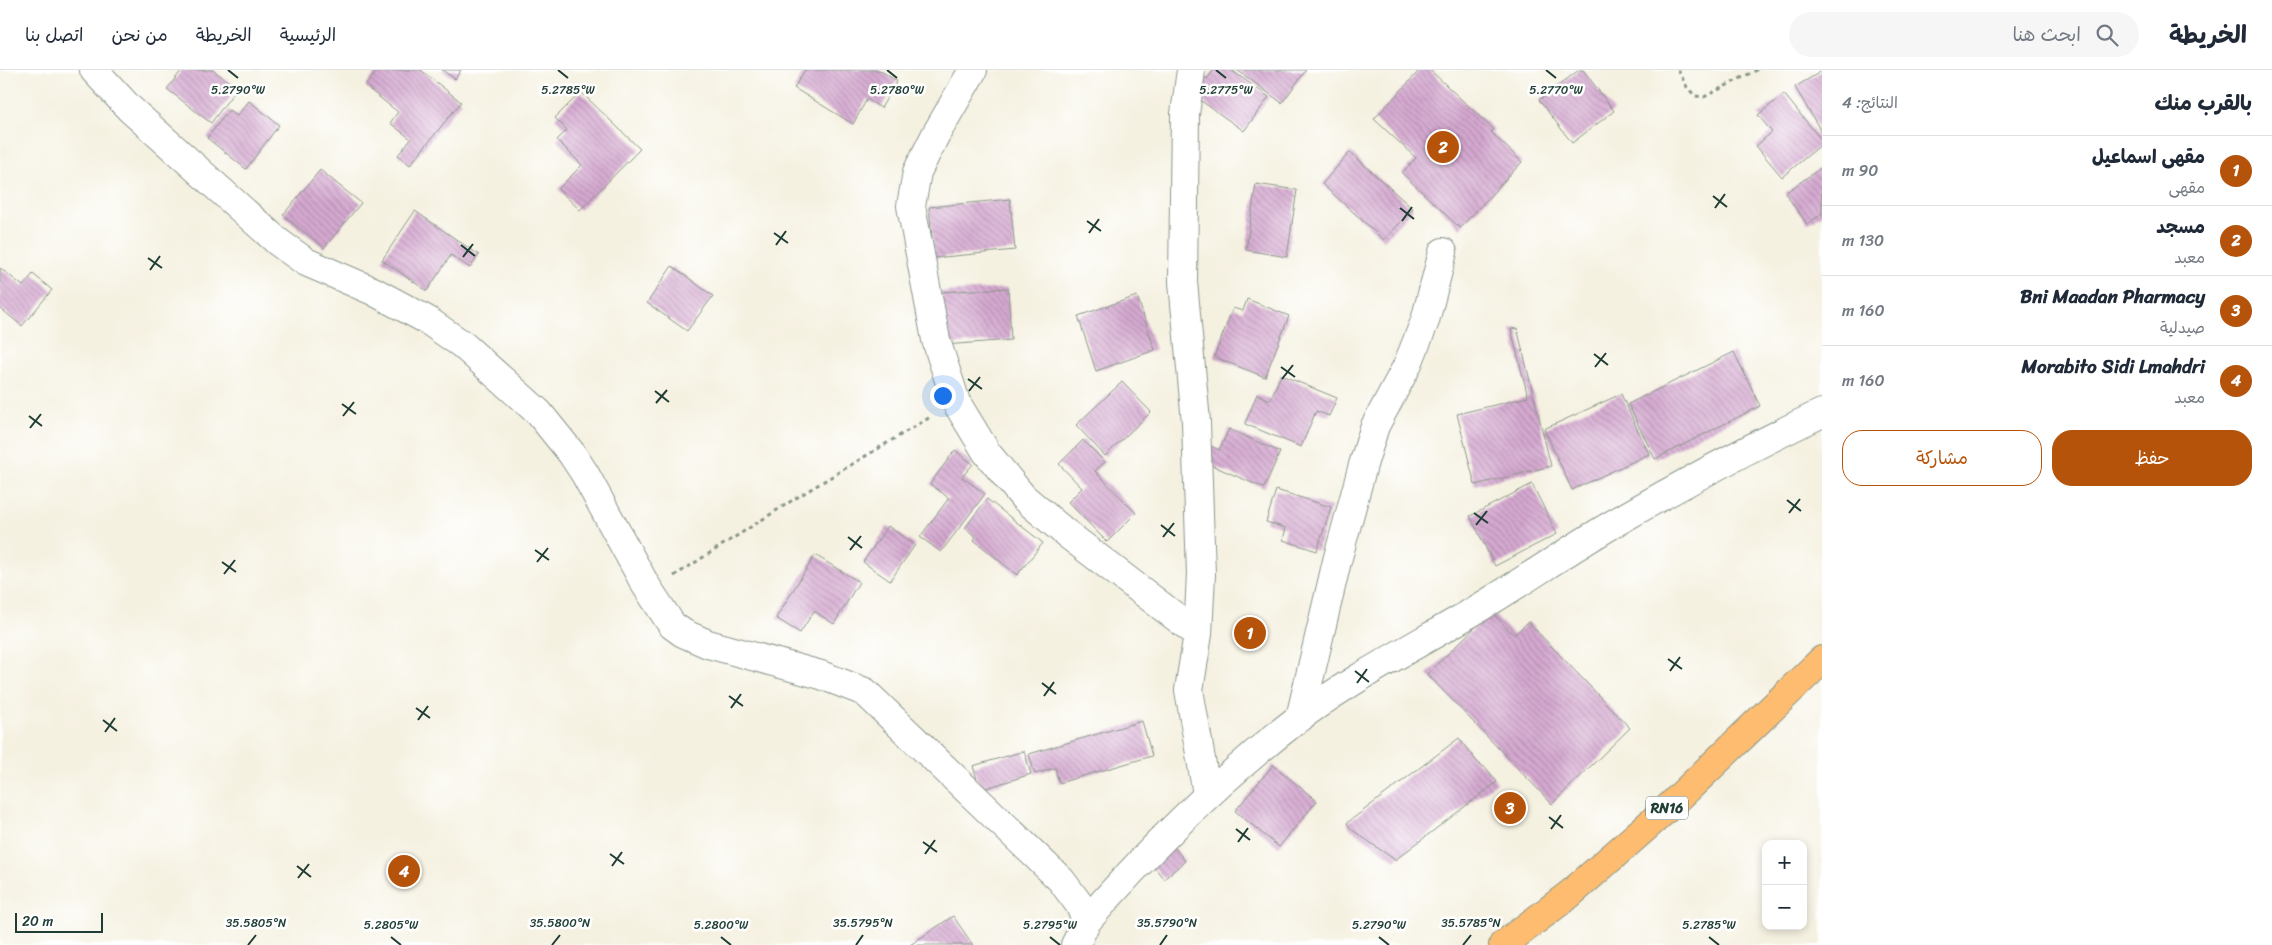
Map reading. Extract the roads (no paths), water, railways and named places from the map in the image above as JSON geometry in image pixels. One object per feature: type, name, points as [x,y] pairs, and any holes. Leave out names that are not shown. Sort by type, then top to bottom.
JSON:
[{"type":"main road","name":"RN16","points":[[1503,945],[1570,894],[1670,806],[1822,660]]},
{"type":"street","points":[[94,70],[129,108],[278,242],[306,262],[373,291],[427,320],[463,345],[539,413],[581,467],[650,592],[672,625],[683,633],[708,644],[821,675],[865,692],[1061,880],[1079,904],[1087,921]]},
{"type":"street","points":[[973,70],[936,134],[917,172],[910,206],[936,340],[956,402],[988,454],[1023,497],[1067,534],[1198,634]]},
{"type":"street","points":[[1191,70],[1185,114],[1183,282],[1196,422],[1201,574],[1198,634],[1189,690],[1207,794]]},
{"type":"street","points":[[1300,718],[1337,561],[1365,457],[1375,426],[1407,366],[1425,321],[1443,252]]},
{"type":"street","points":[[1074,945],[1087,921],[1125,877],[1207,794],[1300,718],[1363,675],[1489,602],[1618,521],[1751,447],[1822,413]]},
{"type":"place","name":"مسجد","points":[[1443,147]]},
{"type":"place","name":"مقهى اسماعيل","points":[[1250,633]]},
{"type":"place","name":"Bni Maadan Pharmacy","points":[[1510,808]]},
{"type":"place","name":"Morabito Sidi Lmahdri","points":[[404,871]]}]
